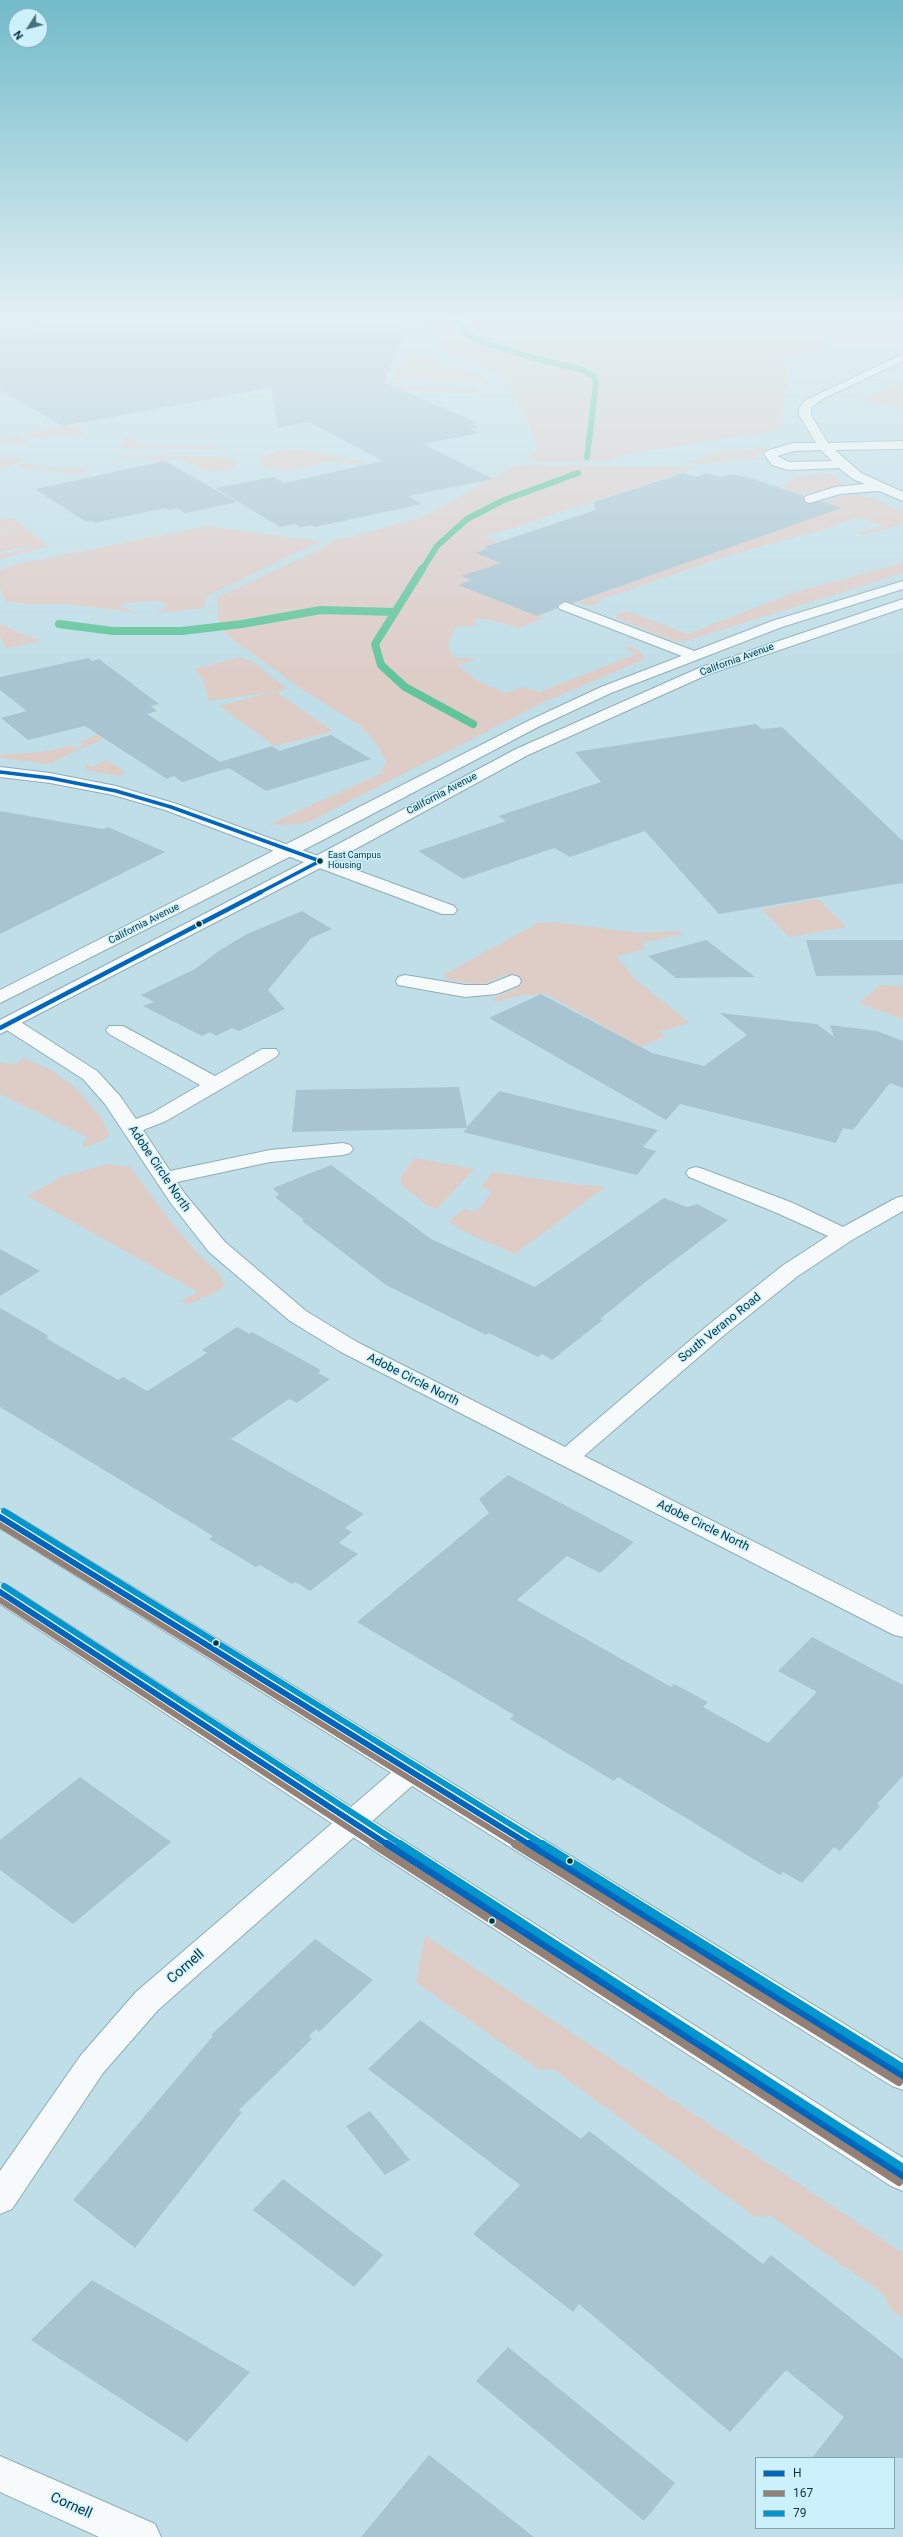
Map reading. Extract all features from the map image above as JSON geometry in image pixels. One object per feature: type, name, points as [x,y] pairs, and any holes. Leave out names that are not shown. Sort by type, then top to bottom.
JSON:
[{"type":"main road","points":[[819,438],[823,445],[842,464],[880,487],[903,497]]},
{"type":"main road","points":[[842,464],[788,466],[771,458],[770,454],[777,450],[823,445],[903,445]]},
{"type":"main road","points":[[810,499],[839,490],[880,487]]},
{"type":"main road","name":"California Avenue","points":[[0,997],[533,724],[606,690],[692,655],[784,622],[903,585]]},
{"type":"main road","name":"California Avenue","points":[[5,1025],[320,861],[459,784],[606,712],[742,657],[903,603]]},
{"type":"main road","points":[[565,606],[692,655]]},
{"type":"main road","points":[[0,772],[50,778],[116,791],[171,807],[320,861],[448,910]]},
{"type":"main road","points":[[5,1025],[2,1017],[6,1011],[110,956],[119,936]]},
{"type":"main road","points":[[405,981],[465,991],[490,990],[512,981]]},
{"type":"main road","name":"Adobe Circle North","points":[[5,1025],[90,1075],[113,1100],[177,1198],[217,1247],[298,1316],[350,1348],[903,1628]]},
{"type":"main road","points":[[116,1030],[214,1084]]},
{"type":"main road","points":[[131,1128],[159,1117],[269,1053]]},
{"type":"main road","points":[[164,1178],[270,1156],[343,1149]]},
{"type":"main road","points":[[696,1173],[785,1208],[844,1235]]},
{"type":"main road","name":"South Verano Road","points":[[567,1458],[715,1331],[790,1271],[844,1235],[903,1202]]},
{"type":"main road","points":[[0,1517],[903,2076]]},
{"type":"main road","points":[[0,1592],[352,1822],[903,2176]]},
{"type":"main road","name":"Cornell","points":[[0,2199],[92,2064],[147,2001],[410,1771]]},
{"type":"main road","name":"Cornell","points":[[0,2474],[142,2537]]},
{"type":"shaded area","points":[[9,438],[23,438],[31,443],[0,444],[0,442]]},
{"type":"shaded area","points":[[123,438],[133,438],[137,444],[144,445],[212,446],[228,450],[122,448]]},
{"type":"shaded area","points":[[534,438],[728,438],[631,453],[608,461],[540,462],[525,459],[537,449]]},
{"type":"shaded area","points":[[770,447],[758,454],[758,460],[739,458],[708,464],[684,463],[723,452]]},
{"type":"shaded area","points":[[300,449],[361,461],[363,465],[330,461],[286,471],[268,467],[261,463],[258,458],[280,450]]},
{"type":"shaded area","points":[[121,455],[224,457],[237,461],[235,467],[231,469],[208,473],[185,460],[172,459],[160,461],[138,457],[116,458]]},
{"type":"shaded area","points":[[6,456],[16,457],[22,461],[0,469],[0,459]]},
{"type":"shaded area","points":[[25,463],[44,468],[83,468],[88,472],[75,474],[16,467]]},
{"type":"shaded area","points":[[516,465],[698,467],[485,537],[497,542],[475,553],[501,563],[461,576],[471,580],[459,585],[545,618],[519,628],[487,619],[476,619],[476,626],[456,626],[448,644],[453,658],[472,658],[475,660],[457,665],[478,681],[506,693],[523,687],[539,692],[636,654],[624,648],[629,646],[639,650],[645,659],[544,702],[311,821],[300,824],[268,825],[382,773],[386,761],[376,743],[361,726],[301,689],[227,635],[218,620],[217,597],[321,549],[336,539],[355,536],[423,517]]},
{"type":"shaded area","points":[[830,473],[845,484],[798,495],[780,489],[788,486],[780,484],[801,476]]},
{"type":"shaded area","points":[[852,494],[874,499],[903,512],[903,524],[863,535],[858,533],[883,526],[858,517],[819,531],[727,556],[598,600],[602,602],[590,606],[577,602],[840,508],[822,502]]},
{"type":"shaded area","points":[[1,518],[3,520],[14,518],[47,545],[47,547],[0,559],[0,554],[30,548],[28,546],[0,552],[0,526],[24,544],[0,525]]},
{"type":"shaded area","points":[[207,526],[322,541],[211,594],[206,597],[204,608],[156,613],[169,604],[155,601],[130,603],[119,606],[137,613],[67,604],[29,604],[5,601],[0,586],[0,571],[12,565]]},
{"type":"shaded area","points":[[903,563],[903,573],[683,642],[672,640],[616,618],[618,613],[629,612],[688,634],[798,591]]},
{"type":"shaded area","points":[[0,623],[20,633],[43,641],[5,648],[0,636]]},
{"type":"shaded area","points":[[241,657],[244,660],[250,660],[288,689],[276,692],[333,731],[275,746],[219,706],[273,692],[209,701],[203,680],[195,669]]},
{"type":"shaded area","points":[[103,732],[106,738],[60,758],[51,764],[0,758],[0,755],[42,752],[71,746],[75,748],[84,745],[79,742]]},
{"type":"shaded area","points":[[105,760],[119,767],[125,773],[120,776],[86,770],[85,764],[92,767]]},
{"type":"shaded area","points":[[818,899],[846,927],[789,937],[762,909]]},
{"type":"shaded area","points":[[555,922],[639,933],[682,931],[683,934],[641,943],[646,949],[616,957],[631,973],[631,976],[690,1023],[661,1031],[664,1037],[641,1047],[544,993],[532,996],[525,994],[497,1002],[492,999],[524,985],[505,974],[486,983],[474,984],[448,980],[443,975],[538,923]]},
{"type":"shaded area","points":[[878,985],[903,986],[903,1019],[859,1003],[878,987]]},
{"type":"shaded area","points":[[24,1058],[53,1071],[78,1090],[100,1116],[109,1134],[106,1139],[83,1148],[83,1143],[88,1140],[87,1137],[0,1094],[0,1062],[16,1064]]},
{"type":"shaded area","points":[[415,1158],[474,1169],[437,1209],[428,1206],[402,1186],[400,1178]]},
{"type":"shaded area","points":[[108,1164],[130,1167],[179,1232],[202,1258],[221,1275],[224,1285],[222,1289],[189,1304],[180,1301],[198,1292],[27,1196],[63,1176]]},
{"type":"shaded area","points":[[493,1172],[605,1187],[515,1254],[465,1232],[448,1221],[465,1209],[476,1212],[492,1192],[481,1187]]},
{"type":"shaded area","points":[[425,1935],[903,2253],[903,2318],[890,2309],[884,2294],[771,2216],[755,2217],[553,2069],[539,2070],[416,1982]]},
{"type":"building","points":[[340,438],[452,438],[423,444],[493,479],[408,496],[422,504],[315,527],[311,525],[300,527],[295,524],[280,527],[215,488],[273,477],[284,483],[383,461]]},
{"type":"building","points":[[165,461],[237,502],[185,513],[177,508],[169,510],[165,508],[94,523],[91,521],[86,522],[35,489]]},
{"type":"building","points":[[683,473],[696,477],[707,473],[720,477],[731,474],[747,477],[804,496],[803,500],[806,503],[821,501],[841,508],[573,603],[564,601],[557,605],[558,608],[537,616],[458,585],[471,580],[461,576],[501,563],[475,553],[488,548],[484,547],[596,510],[594,502]]},
{"type":"building","points":[[88,658],[92,661],[99,659],[159,704],[151,706],[157,711],[147,714],[220,762],[272,746],[279,751],[331,735],[371,759],[266,791],[229,768],[182,782],[174,776],[167,779],[85,726],[28,740],[1,718],[27,711],[0,690],[0,677]]},
{"type":"building","points":[[756,724],[762,729],[782,727],[903,841],[903,883],[719,914],[645,831],[570,857],[554,848],[463,879],[418,851],[506,821],[498,816],[601,782],[575,752]]},
{"type":"building","points":[[0,811],[103,829],[108,827],[165,852],[0,934]]},
{"type":"building","points":[[302,911],[332,929],[311,938],[268,990],[285,1009],[239,1031],[232,1028],[216,1036],[210,1032],[202,1036],[143,1006],[154,1002],[141,995],[195,969],[220,950],[247,934]]},
{"type":"building","points":[[706,940],[755,977],[676,978],[648,956]]},
{"type":"building","points":[[806,940],[903,940],[903,975],[816,976]]},
{"type":"building","points":[[541,994],[652,1053],[704,1066],[747,1035],[720,1013],[817,1024],[834,1037],[830,1025],[877,1031],[903,1041],[903,1088],[890,1083],[853,1130],[843,1128],[836,1143],[680,1104],[666,1120],[489,1018]]},
{"type":"building","points":[[459,1087],[467,1127],[499,1091],[658,1130],[643,1147],[656,1151],[637,1175],[463,1132],[467,1128],[292,1132],[296,1090]]},
{"type":"building","points":[[331,1165],[431,1239],[535,1287],[664,1198],[687,1207],[697,1204],[728,1220],[648,1280],[600,1319],[603,1320],[552,1360],[542,1354],[538,1357],[489,1333],[486,1335],[386,1285],[302,1221],[304,1220],[275,1197],[279,1195],[273,1188]]},
{"type":"building","points":[[0,1249],[40,1271],[0,1296]]},
{"type":"building","points":[[0,1308],[49,1336],[46,1338],[118,1380],[123,1377],[147,1391],[207,1353],[202,1350],[237,1327],[250,1334],[252,1332],[321,1370],[318,1373],[330,1379],[297,1403],[289,1399],[231,1439],[364,1514],[345,1528],[352,1532],[339,1543],[358,1554],[310,1591],[295,1582],[292,1584],[260,1565],[256,1567],[209,1539],[213,1536],[0,1407]]},
{"type":"building","points":[[508,1475],[634,1542],[600,1573],[567,1556],[517,1600],[671,1687],[674,1684],[708,1702],[703,1707],[768,1743],[817,1692],[778,1671],[812,1637],[903,1685],[903,1776],[877,1804],[880,1806],[840,1851],[834,1847],[802,1883],[783,1872],[780,1875],[618,1777],[614,1781],[510,1719],[514,1715],[357,1622],[489,1513],[479,1499]]},
{"type":"building","points":[[80,1777],[171,1842],[73,1924],[0,1870],[0,1840]]},
{"type":"building","points":[[315,1939],[373,1980],[319,2032],[316,2029],[309,2036],[312,2039],[239,2110],[242,2112],[135,2248],[73,2200],[213,2036],[211,2035]]},
{"type":"building","points":[[420,2020],[581,2139],[589,2131],[763,2264],[771,2255],[903,2359],[903,2458],[813,2457],[844,2417],[786,2370],[730,2432],[579,2304],[573,2312],[473,2234],[520,2185],[368,2069]]},
{"type":"building","points":[[370,2111],[410,2160],[385,2175],[346,2126]]},
{"type":"building","points":[[283,2179],[383,2255],[354,2287],[253,2210]]},
{"type":"building","points":[[92,2280],[250,2372],[187,2442],[31,2340]]},
{"type":"building","points":[[508,2347],[675,2483],[644,2521],[476,2381]]},
{"type":"building","points":[[429,2455],[534,2537],[361,2537]]},
{"type":"waterway","points":[[587,457],[589,438]]},
{"type":"waterway","points":[[422,570],[437,546],[467,519],[504,500],[578,473]]},
{"type":"waterway","points":[[422,569],[375,644],[381,665],[405,687],[473,724]]},
{"type":"waterway","points":[[59,624],[113,631],[182,631],[242,624],[321,610],[395,612]]},
{"type":"transit line","name":"H","points":[[0,772],[50,778],[116,791],[171,807],[320,861]]},
{"type":"transit line","name":"H","points":[[0,1028],[320,861]]},
{"type":"transit line","name":"79","points":[[4,1511],[903,2068]]},
{"type":"transit line","name":"H","points":[[0,1517],[903,2076]]},
{"type":"transit line","name":"167","points":[[0,1525],[899,2082]]},
{"type":"transit line","name":"79","points":[[4,1586],[356,1816],[903,2168]]},
{"type":"transit line","name":"H","points":[[0,1592],[352,1822],[903,2176]]},
{"type":"transit line","name":"167","points":[[0,1600],[348,1828],[899,2182]]},
{"type":"place","name":"East Campus Housing","points":[[320,861]]}]
